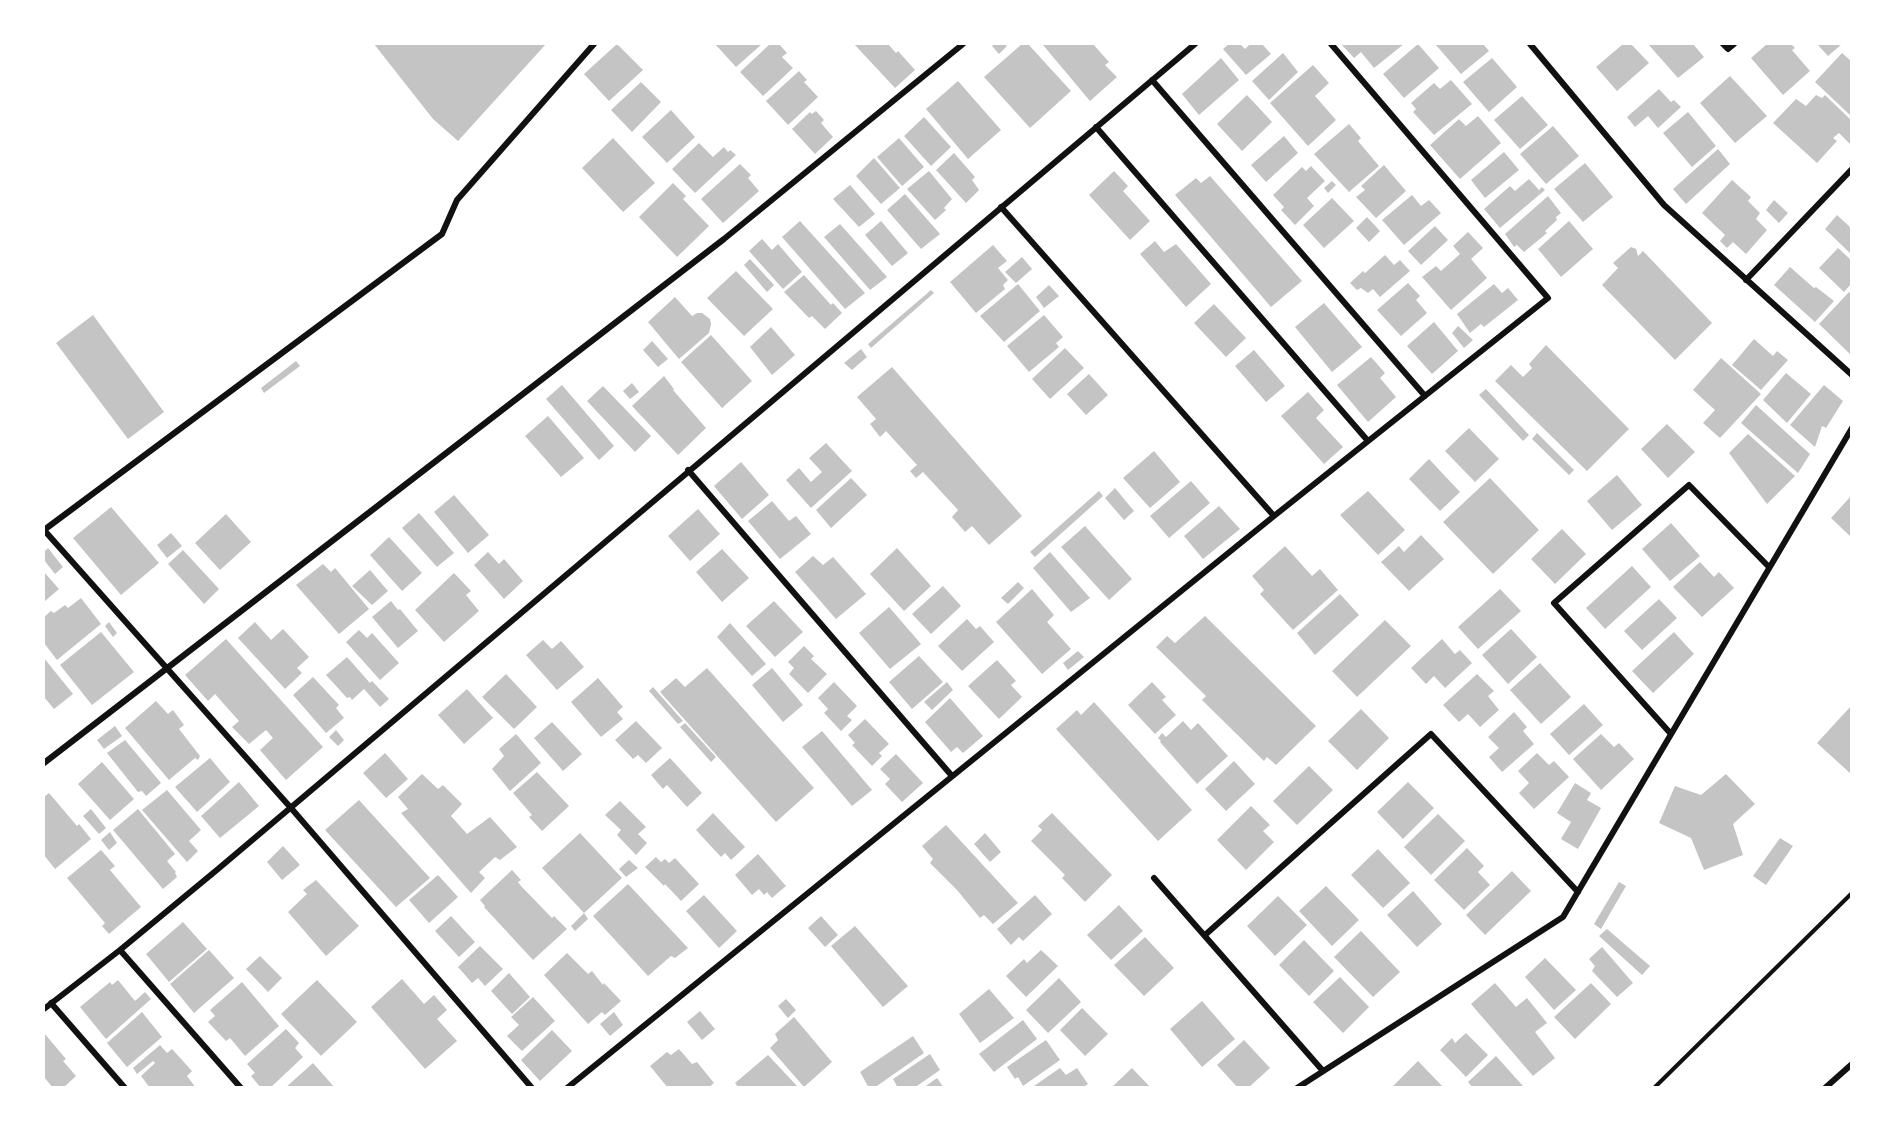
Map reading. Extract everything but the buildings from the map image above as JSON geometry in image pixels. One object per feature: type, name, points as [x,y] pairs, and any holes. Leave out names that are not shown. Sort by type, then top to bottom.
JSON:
[{"type":"street","points":[[532,1088],[291,808],[44,530],[442,234],[457,200],[594,44]]},
{"type":"street","points":[[44,763],[724,238],[963,44]]},
{"type":"street","points":[[44,1008],[120,950],[291,808],[688,470],[1195,44]]},
{"type":"street","points":[[567,1088],[1274,516],[1548,298],[1331,44]]},
{"type":"street","points":[[1530,44],[1664,205],[1851,375]]},
{"type":"street","points":[[1723,44],[1728,49],[1734,44]]},
{"type":"street","points":[[1152,80],[1425,396]]},
{"type":"street","points":[[1096,127],[1368,441]]},
{"type":"street","points":[[1746,280],[1851,169]]},
{"type":"street","points":[[1001,207],[1274,516]]},
{"type":"street","points":[[1297,1088],[1563,917],[1851,428]]},
{"type":"street","points":[[688,470],[952,776]]},
{"type":"street","points":[[1671,734],[1554,603],[1689,485],[1769,567]]},
{"type":"street","points":[[1205,935],[1431,734],[1578,892]]},
{"type":"street","points":[[1154,878],[1323,1071]]},
{"type":"street","points":[[120,950],[241,1088]]},
{"type":"street","points":[[51,1003],[125,1088]]},
{"type":"street","points":[[1825,1088],[1851,1064]]},
{"type":"path","points":[[1654,1088],[1851,893]]}]
